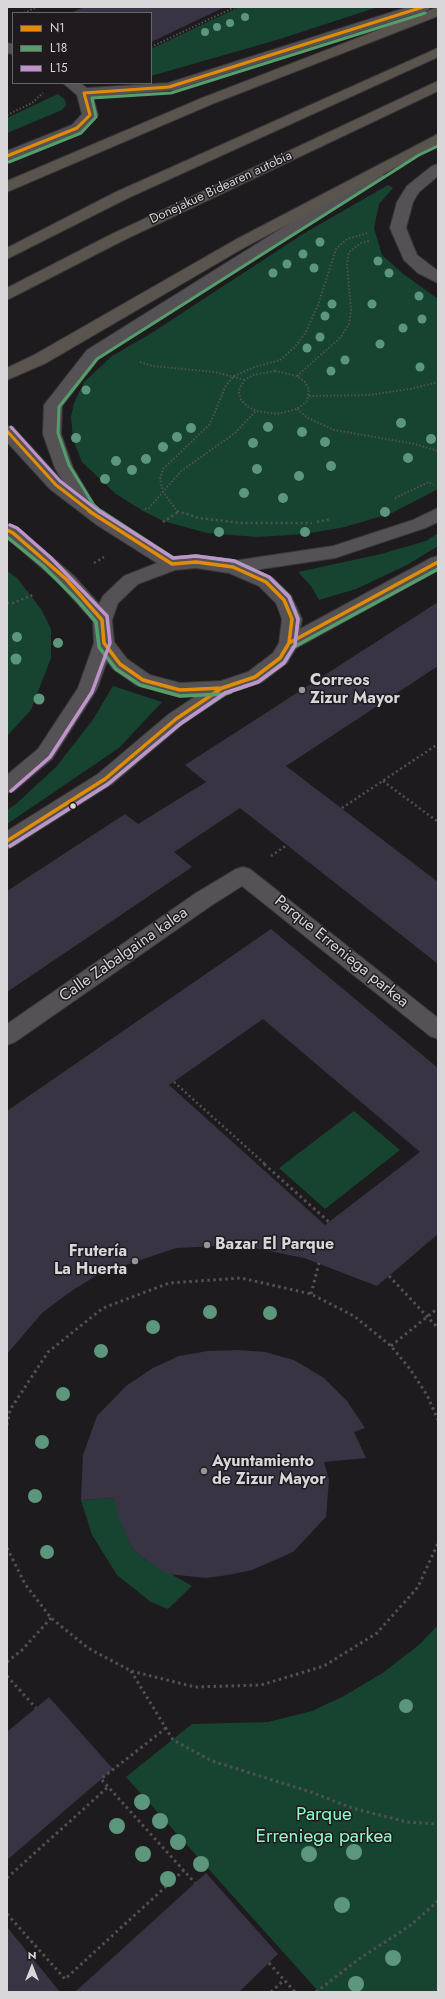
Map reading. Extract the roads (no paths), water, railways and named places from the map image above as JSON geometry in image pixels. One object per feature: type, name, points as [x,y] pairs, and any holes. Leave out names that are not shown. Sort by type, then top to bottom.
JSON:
[{"type":"highway","points":[[7,187],[207,101],[438,10]]},
{"type":"highway","points":[[7,254],[122,195],[438,52]]},
{"type":"highway","name":"Donejakue Bidearen autobia","points":[[7,295],[118,237],[438,85]]},
{"type":"highway","points":[[7,374],[40,359],[241,243],[438,139]]},
{"type":"street","points":[[84,93],[169,87],[423,7]]},
{"type":"street","points":[[7,156],[77,128],[90,115],[84,93],[71,84]]},
{"type":"street","points":[[88,508],[64,468],[52,434],[53,405],[93,354],[416,150]]},
{"type":"street","points":[[438,169],[413,189],[405,202],[400,233],[410,256],[424,270],[438,278]]},
{"type":"street","points":[[7,431],[56,485],[103,521],[172,564]]},
{"type":"street","points":[[7,786],[45,754],[87,689],[104,643],[102,620],[110,600],[131,580],[172,564],[196,562],[233,567],[335,552],[419,524],[438,514]]},
{"type":"street","points":[[7,530],[13,533],[66,579],[102,620]]},
{"type":"street","points":[[289,643],[438,562]]},
{"type":"street","points":[[104,643],[120,664],[144,680],[180,690],[222,688],[255,677],[280,658],[289,643],[292,619],[284,600],[266,582],[233,567]]},
{"type":"street","points":[[7,841],[105,779],[176,720],[222,688]]},
{"type":"street","name":"Parque Erreniega parkea","points":[[243,875],[438,1030]]},
{"type":"street","name":"Calle Zabalgaina kalea","points":[[7,1036],[204,899],[243,875]]},
{"type":"place","name":"Correos Zizur Mayor","points":[[302,690]]},
{"type":"place","name":"Bazar El Parque","points":[[207,1245]]},
{"type":"place","name":"Frutería La Huerta","points":[[135,1261]]},
{"type":"place","name":"Ayuntamiento de Zizur Mayor","points":[[204,1471]]}]
